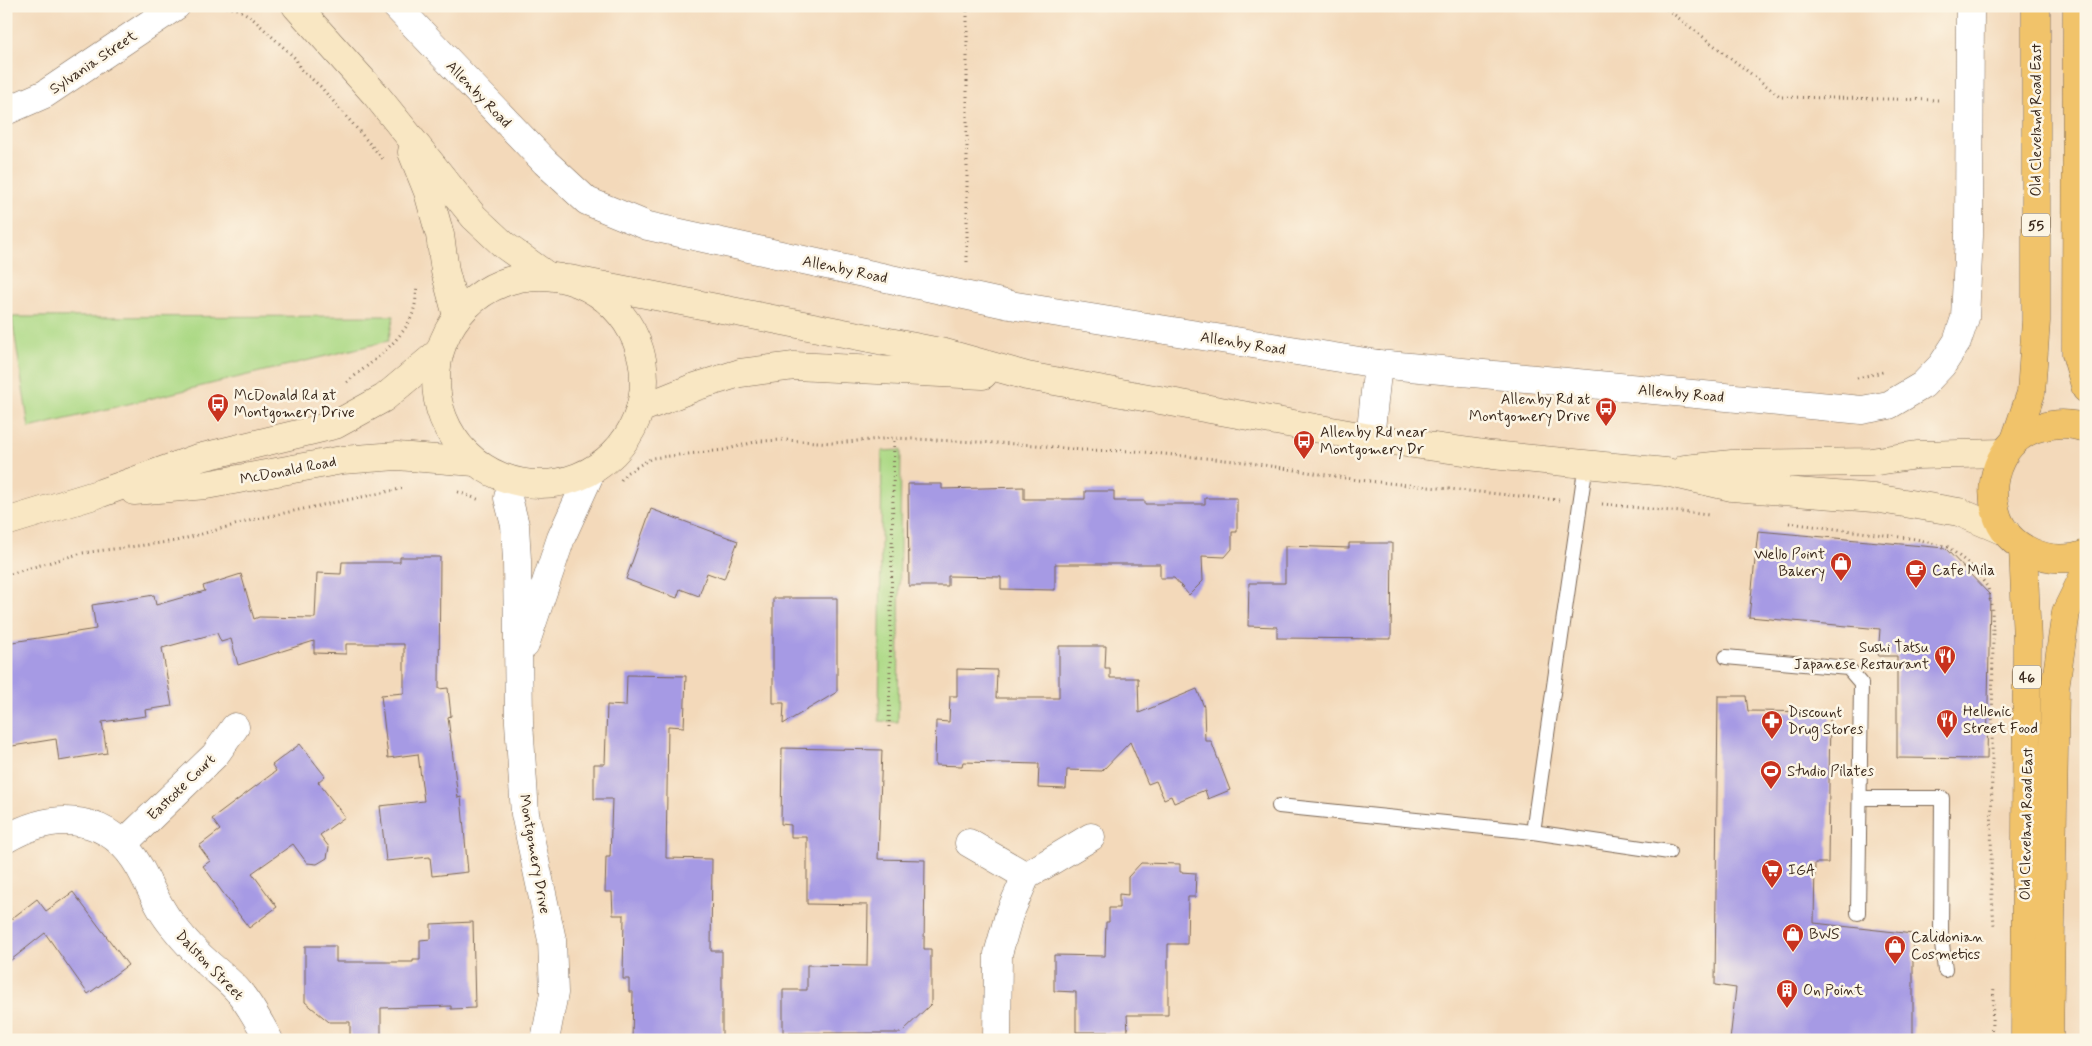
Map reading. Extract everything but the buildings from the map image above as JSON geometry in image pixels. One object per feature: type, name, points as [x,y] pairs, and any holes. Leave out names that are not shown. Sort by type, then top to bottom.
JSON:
[{"type":"main road","points":[[296,6],[376,95],[404,132],[445,178],[474,218],[504,245],[558,277],[599,293],[622,316],[638,345],[644,377],[640,409],[624,441],[612,455],[591,472],[566,482],[539,485],[512,481],[492,474],[475,462],[454,440],[440,412],[436,382],[439,352],[446,333],[457,316],[482,292],[512,278],[558,277],[945,353],[1027,376],[1370,438],[1492,455],[1666,472],[1732,487],[1874,498],[1959,512],[2014,540],[2040,556],[2059,560],[2086,554]]},
{"type":"main road","name":"Old Cleveland Road East","points":[[2009,447],[2031,393],[2036,321],[2036,6]]},
{"type":"main road","points":[[2077,6],[2076,354],[2086,390]]},
{"type":"main road","points":[[404,132],[428,192],[440,235],[445,271],[457,316]]},
{"type":"main road","name":"McDonald Road","points":[[6,522],[101,493],[198,458],[335,425],[384,398],[439,352]]},
{"type":"main road","points":[[640,409],[695,387],[740,373],[794,366],[1027,376]]},
{"type":"main road","points":[[1666,472],[1732,464],[1871,462],[1917,455],[2009,447],[2034,428],[2056,423],[2086,429]]},
{"type":"main road","name":"46","points":[[2009,447],[1995,472],[1992,493],[1996,514],[2014,540]]},
{"type":"main road","name":"McDonald Road","points":[[101,493],[206,485],[342,460],[398,456],[475,462]]},
{"type":"main road","name":"Old Cleveland Road East","points":[[2014,540],[2027,641],[2025,1040]]},
{"type":"main road","name":"Old Cleveland Road East","points":[[2049,1040],[2055,688],[2066,612],[2086,571]]},
{"type":"street","name":"Sylvania Street","points":[[6,111],[45,94],[176,6]]},
{"type":"street","name":"Allenby Road","points":[[396,6],[544,162],[587,201],[648,226],[1010,305],[1378,364],[1862,410],[1889,405],[1924,385],[1957,342],[1965,318],[1969,236],[1970,6]]},
{"type":"street","points":[[1370,438],[1378,364]]},
{"type":"street","name":"Montgomery Drive","points":[[518,666],[561,538],[591,472]]},
{"type":"street","name":"Montgomery Drive","points":[[512,481],[508,498],[515,525],[519,722],[525,814],[552,940],[554,993],[545,1040]]},
{"type":"street","name":"Eastcote Court","points":[[123,844],[215,755],[235,727]]},
{"type":"street","name":"Dalston Street","points":[[6,839],[17,832],[51,821],[77,820],[104,830],[123,844],[140,867],[167,919],[188,944],[238,991],[269,1040]]},
{"type":"street","points":[[997,1040],[999,1021],[998,954],[1009,915],[1026,876],[1091,837]]},
{"type":"street","points":[[969,843],[1026,876]]},
{"type":"lane","points":[[1533,832],[1586,463]]},
{"type":"lane","points":[[1726,657],[1848,668],[1861,683],[1858,913]]},
{"type":"lane","points":[[1860,798],[1942,798],[1941,935],[1945,970]]},
{"type":"lane","points":[[1279,806],[1533,832],[1669,852]]},
{"type":"path","points":[[222,6],[238,9],[251,17],[296,59],[300,69],[326,93],[366,136],[389,166]]},
{"type":"path","points":[[967,6],[967,267]]},
{"type":"path","points":[[1663,6],[1781,97],[1942,100]]},
{"type":"path","points":[[957,266],[976,269]]},
{"type":"path","points":[[346,383],[384,352],[404,329],[414,311],[417,284]]},
{"type":"path","points":[[1849,379],[1888,370]]},
{"type":"path","points":[[889,727],[894,438]]},
{"type":"path","points":[[616,488],[626,472],[652,458],[667,455],[724,450],[759,441],[785,440],[832,444],[894,438],[1036,445],[1081,450],[1134,451],[1245,462],[1358,480],[1712,515]]},
{"type":"path","points":[[6,575],[82,553],[176,541],[260,518],[409,487]]},
{"type":"path","points":[[455,491],[481,501],[485,507]]},
{"type":"path","points":[[1780,522],[1916,539],[1948,547],[1975,569],[1988,588],[1992,610],[1991,881],[1994,929]]},
{"type":"path","points":[[1991,1040],[1992,996],[1995,978]]},
{"type":"green space","points":[[394,316],[388,341],[29,428],[12,317]]},
{"type":"green space","points":[[901,450],[898,722],[879,721],[882,451]]},
{"type":"place","name":"McDonald Rd at Montgomery Drive","points":[[218,423]]},
{"type":"place","name":"Allenby Rd at Montgomery Drive","points":[[1606,427]]},
{"type":"place","name":"Allenby Rd near Montgomery Dr","points":[[1304,460]]},
{"type":"place","name":"Wello Point Bakery","points":[[1841,582]]},
{"type":"place","name":"Cafe Mila","points":[[1916,589]]},
{"type":"place","name":"Sushi Tatsu Japanese Restaurant","points":[[1945,675]]},
{"type":"place","name":"Hellenic Street Food","points":[[1947,739]]},
{"type":"place","name":"Discount Drug Stores","points":[[1772,740]]},
{"type":"place","name":"Studio Pilates","points":[[1771,790]]},
{"type":"place","name":"IGA","points":[[1772,889]]},
{"type":"place","name":"BWS","points":[[1793,953]]},
{"type":"place","name":"Calidonian Cosmetics","points":[[1895,965]]},
{"type":"place","name":"On Point","points":[[1787,1009]]}]
